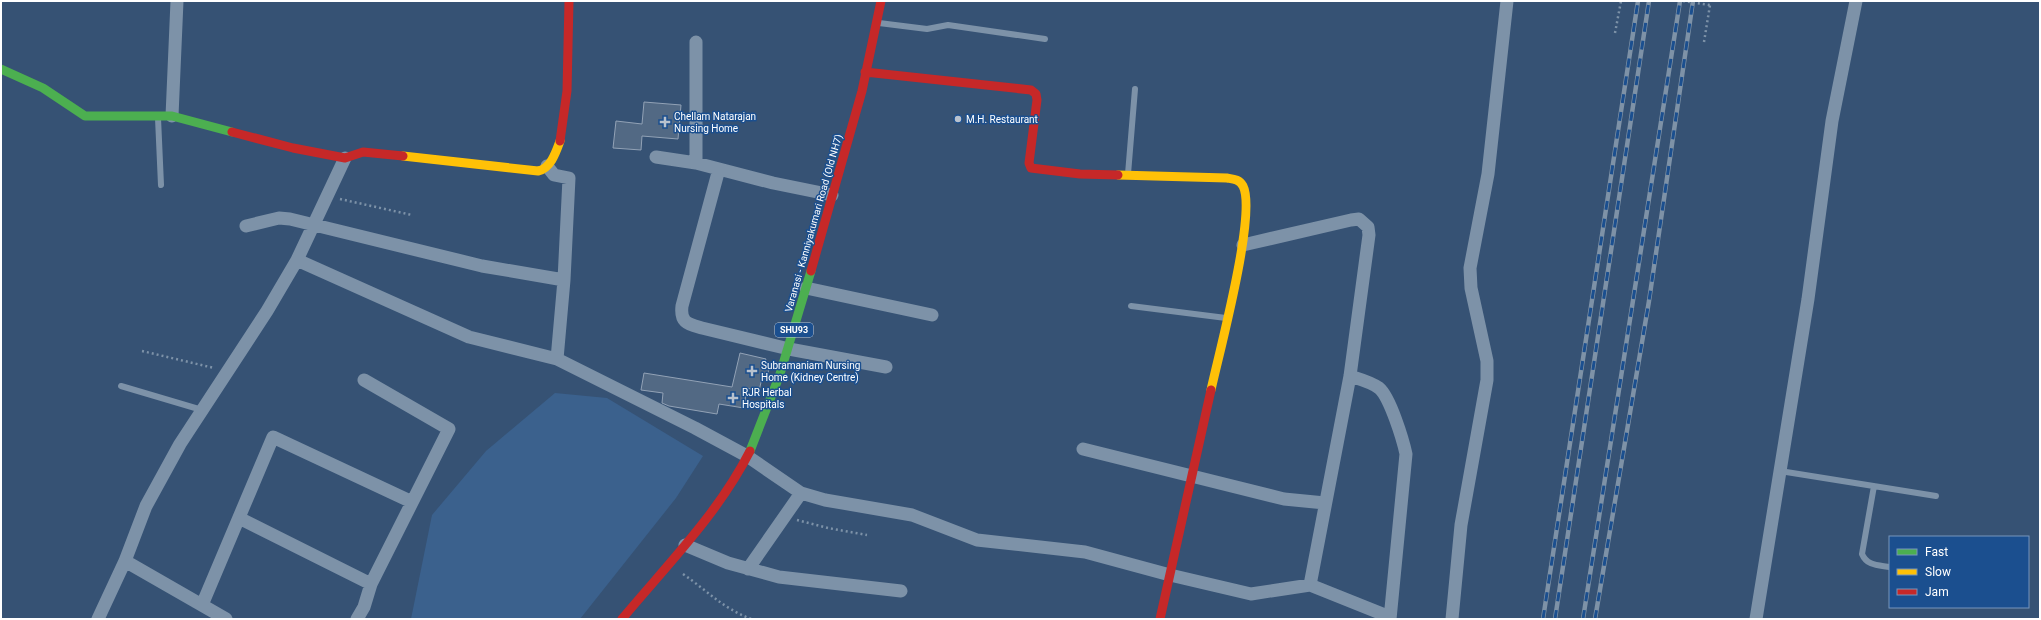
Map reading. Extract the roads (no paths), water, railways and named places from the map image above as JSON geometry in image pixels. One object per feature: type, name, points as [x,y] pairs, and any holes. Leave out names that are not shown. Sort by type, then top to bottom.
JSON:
[{"type":"street","points":[[172,116],[177,1]]},
{"type":"street","points":[[1,69],[43,88],[85,116],[172,116],[263,140],[345,158],[363,152],[532,172],[544,169],[557,150],[564,131],[568,66],[569,1]]},
{"type":"street","name":"Varanasi - Kanniyakumari Road (Old NH7)","points":[[622,619],[685,545],[720,497],[747,456],[789,348],[832,196],[878,23],[881,1]]},
{"type":"street","points":[[1452,619],[1461,524],[1487,380],[1487,361],[1471,288],[1470,268],[1488,174],[1507,1]]},
{"type":"street","points":[[1756,619],[1808,300],[1832,121],[1856,1]]},
{"type":"street","points":[[696,42],[696,162]]},
{"type":"street","points":[[865,72],[1031,90],[1036,94],[1037,100],[1029,163],[1031,168],[1036,170],[1080,174],[1239,180],[1244,186],[1246,195],[1243,245],[1160,619]]},
{"type":"street","points":[[656,157],[696,162],[719,169],[832,196]]},
{"type":"street","points":[[98,619],[125,561],[146,506],[180,444],[267,311],[296,260],[345,158]]},
{"type":"street","points":[[546,166],[554,175],[569,178],[564,280],[557,359]]},
{"type":"street","points":[[719,169],[681,315],[683,320],[689,324],[702,328],[789,348],[886,367]]},
{"type":"street","points":[[246,226],[280,218],[290,219],[482,266],[564,280]]},
{"type":"street","points":[[1243,245],[1351,220],[1359,219],[1368,227],[1369,235],[1350,376],[1310,585]]},
{"type":"street","points":[[296,260],[469,337],[557,359],[640,400],[747,456],[801,493],[825,500],[912,515],[977,540],[1085,552],[1170,575],[1250,594],[1310,585],[1390,618],[1406,454],[1403,440],[1385,396],[1379,388],[1368,382],[1350,376]]},
{"type":"street","points":[[806,288],[932,315]]},
{"type":"street","points":[[357,619],[364,607],[371,584],[449,430],[364,380]]},
{"type":"street","points":[[202,605],[273,437],[412,502]]},
{"type":"street","points":[[1083,449],[1284,499],[1325,503]]},
{"type":"street","points":[[748,569],[801,493]]},
{"type":"street","points":[[239,518],[371,584]]},
{"type":"street","points":[[685,545],[728,563],[779,577],[901,591]]},
{"type":"street","points":[[125,561],[226,619]]},
{"type":"lane","points":[[878,23],[928,29],[948,26],[1045,39]]},
{"type":"lane","points":[[1127,176],[1135,89]]},
{"type":"lane","points":[[158,117],[161,186]]},
{"type":"lane","points":[[1131,306],[1228,318]]},
{"type":"lane","points":[[121,386],[202,410]]},
{"type":"lane","points":[[1780,471],[1936,496]]},
{"type":"lane","points":[[1874,486],[1862,554],[1864,560],[1870,564],[1889,567]]},
{"type":"water","points":[[555,393],[607,398],[703,456],[676,498],[580,619],[411,619],[432,515],[486,451]]},
{"type":"railway","points":[[1543,619],[1638,1]]},
{"type":"railway","points":[[1555,619],[1649,1]]},
{"type":"railway","points":[[1583,619],[1680,1]]},
{"type":"railway","points":[[1595,619],[1649,301],[1693,1]]},
{"type":"place","name":"M.H. Restaurant","points":[[958,119]]},
{"type":"place","name":"Chellam Natarajan Nursing Home","points":[[665,122]]},
{"type":"place","name":"Subramaniam Nursing Home (Kidney Centre)","points":[[752,371]]},
{"type":"place","name":"RJR Herbal Hospitals","points":[[733,398]]}]
